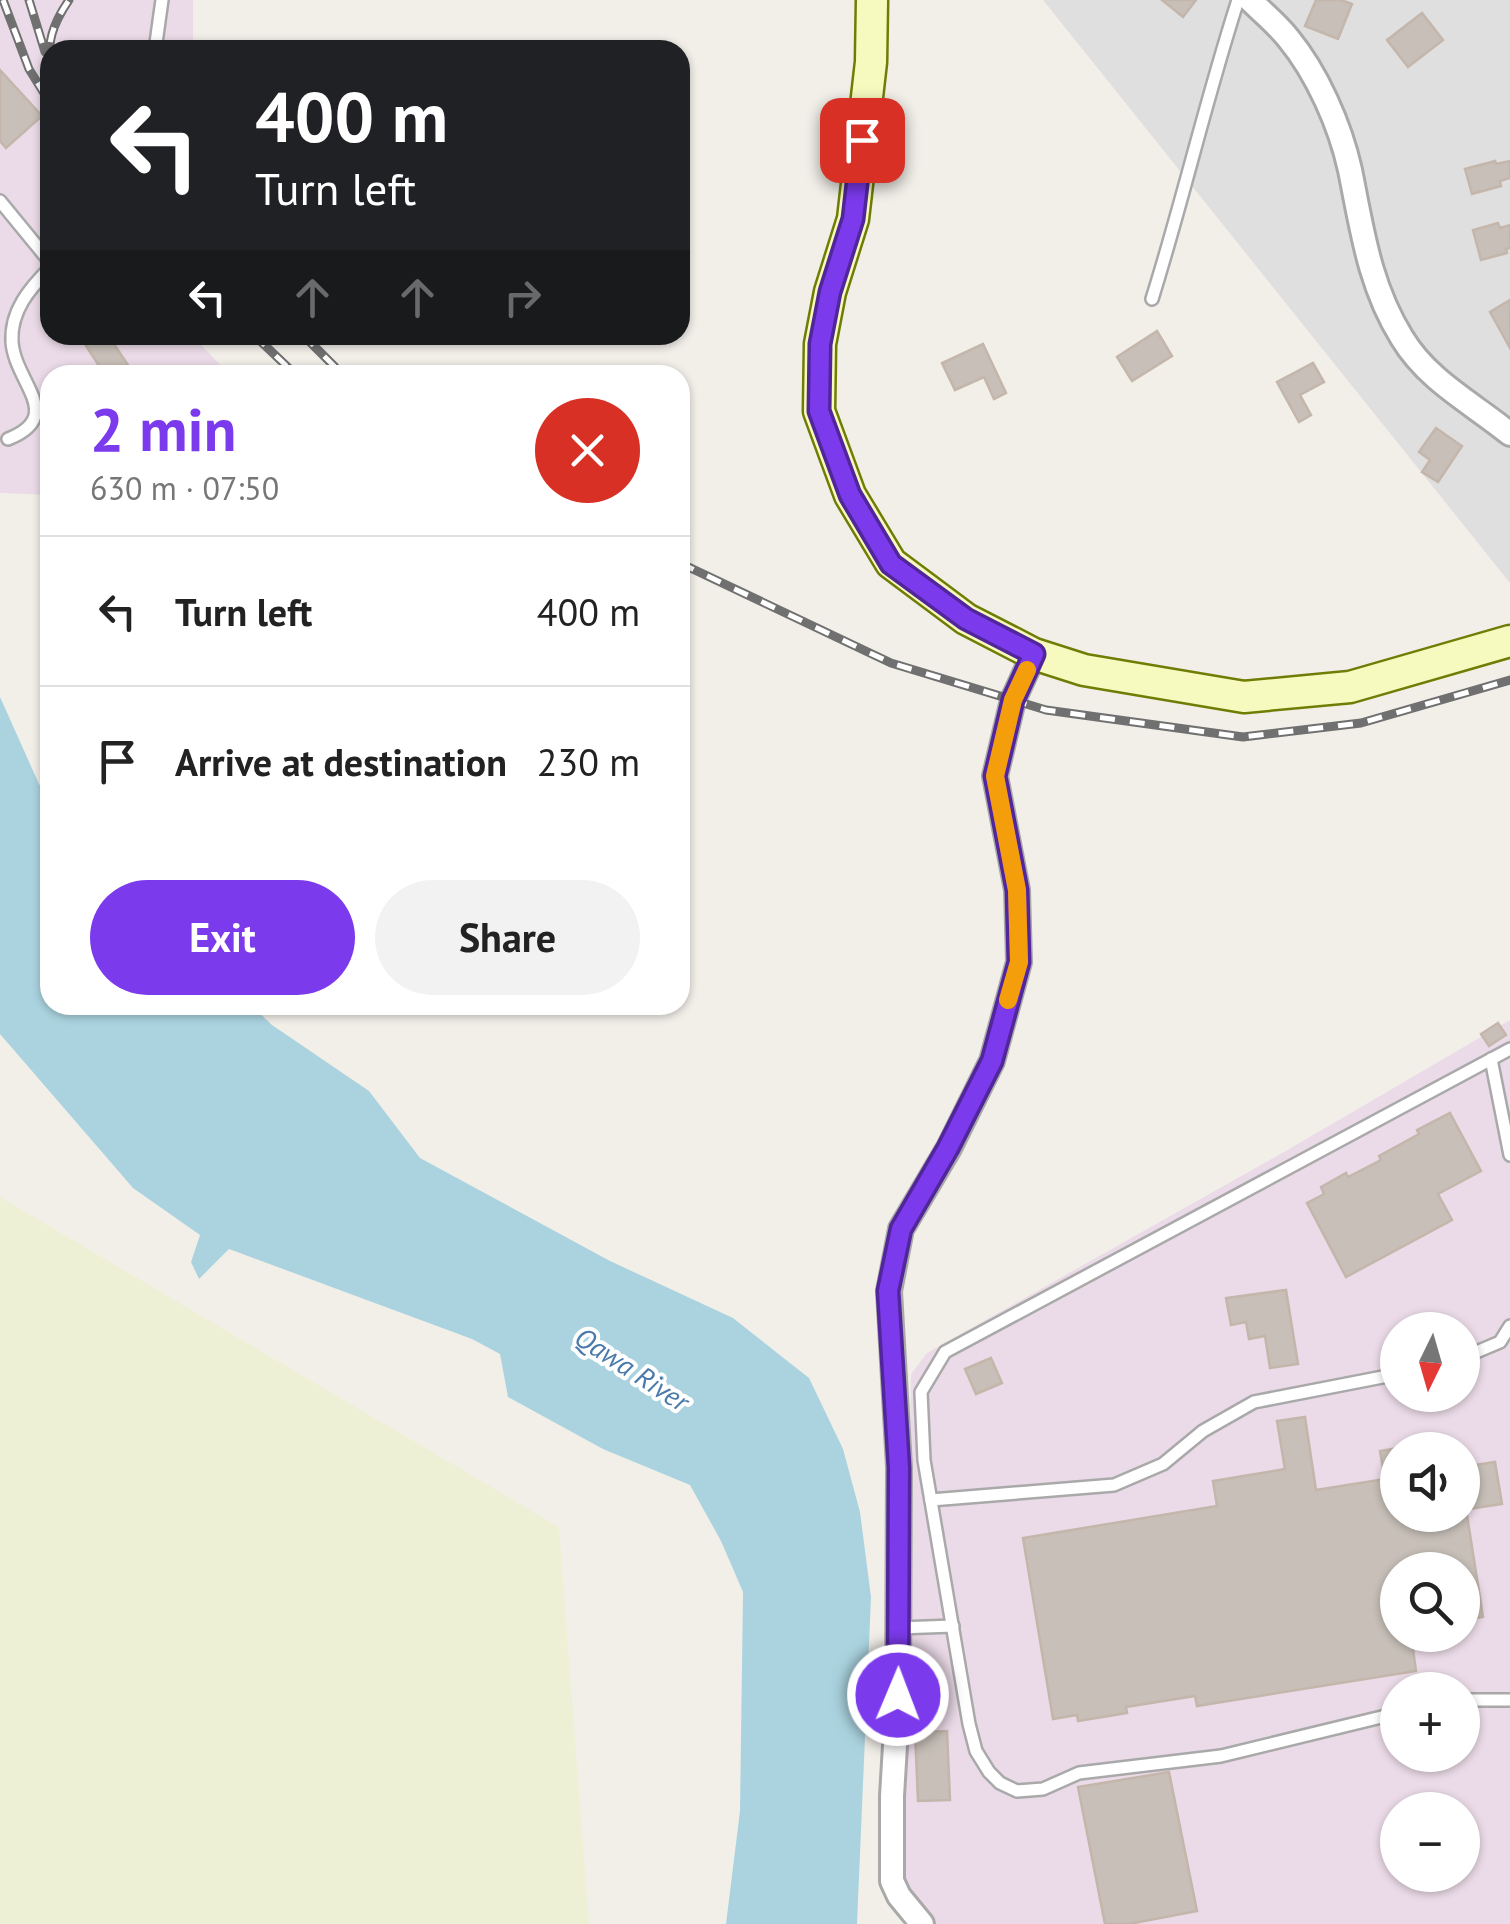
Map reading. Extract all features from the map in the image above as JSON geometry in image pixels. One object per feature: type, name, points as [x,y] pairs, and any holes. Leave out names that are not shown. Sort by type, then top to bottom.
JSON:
[{"type":"main road","points":[[872,0],[871,62],[853,219],[830,292],[820,344],[819,411],[850,495],[891,564],[966,619],[1034,654],[1084,670],[1244,696],[1350,687],[1510,642]]},
{"type":"street","points":[[1250,0],[1288,37],[1312,73],[1330,112],[1349,166],[1378,292],[1401,336],[1446,388],[1510,434]]},
{"type":"street","points":[[922,1924],[892,1882],[899,1468],[888,1291],[901,1229],[992,1061],[1019,962],[1017,890],[995,776],[1013,700],[1034,654]]},
{"type":"lane","points":[[157,40],[162,0]]},
{"type":"lane","points":[[1152,299],[1178,217],[1213,76],[1238,0]]},
{"type":"lane","points":[[0,201],[40,252]]},
{"type":"lane","points":[[8,439],[28,431],[35,422],[36,407],[12,342],[15,315],[40,276]]},
{"type":"lane","points":[[1380,1717],[1221,1756],[1079,1773],[1044,1788],[1017,1791],[1000,1783],[976,1751],[924,1460],[921,1392],[944,1352],[1510,1049]]},
{"type":"lane","points":[[1492,1059],[1510,1155]]},
{"type":"lane","points":[[1480,1350],[1500,1342],[1510,1326]]},
{"type":"lane","points":[[931,1500],[1114,1485],[1163,1464],[1203,1431],[1254,1402],[1380,1378]]},
{"type":"lane","points":[[899,1628],[952,1626]]},
{"type":"lane","points":[[1480,1700],[1510,1700]]},
{"type":"shaded area","points":[[0,0],[193,0],[193,40],[40,40],[40,345],[202,345],[220,365],[40,365],[40,495],[0,493]]},
{"type":"shaded area","points":[[1043,0],[1510,0],[1510,583]]},
{"type":"shaded area","points":[[1510,1020],[1510,1924],[935,1924],[903,1876],[911,1374],[927,1353]]},
{"type":"green space","points":[[0,1197],[559,1527],[589,1924],[0,1924]]},
{"type":"water","name":"Qawa River","points":[[0,697],[40,785],[40,1015],[262,1015],[369,1091],[420,1158],[610,1261],[733,1318],[809,1378],[843,1449],[860,1512],[871,1597],[857,1924],[726,1924],[740,1811],[743,1592],[690,1485],[603,1449],[508,1397],[500,1354],[472,1339],[229,1249],[199,1279],[191,1262],[200,1235],[133,1188],[0,1034]]},
{"type":"building","points":[[1162,0],[1196,0],[1183,17]]},
{"type":"building","points":[[1316,0],[1352,4],[1338,39],[1305,26]]},
{"type":"building","points":[[1422,13],[1443,40],[1408,67],[1387,40]]},
{"type":"building","points":[[0,70],[40,118],[6,148],[0,141]]},
{"type":"building","points":[[1510,161],[1510,178],[1500,181],[1501,186],[1472,194],[1465,169]]},
{"type":"building","points":[[1498,223],[1500,228],[1510,225],[1510,248],[1507,253],[1481,260],[1473,230]]},
{"type":"building","points":[[1510,300],[1510,348],[1490,312]]},
{"type":"building","points":[[1157,331],[1172,356],[1132,381],[1117,357]]},
{"type":"building","points":[[983,344],[1006,393],[994,399],[984,377],[955,390],[942,363]]},
{"type":"building","points":[[86,345],[115,345],[128,365],[98,365]]},
{"type":"building","points":[[1313,363],[1324,382],[1300,395],[1311,415],[1299,422],[1277,382]]},
{"type":"building","points":[[1436,428],[1462,446],[1438,482],[1422,472],[1430,460],[1419,452]]},
{"type":"building","points":[[1498,1023],[1506,1035],[1489,1046],[1481,1034]]},
{"type":"building","points":[[1450,1113],[1481,1171],[1438,1194],[1452,1220],[1346,1277],[1307,1203],[1324,1194],[1321,1187],[1381,1160],[1379,1156],[1419,1134],[1417,1130]]},
{"type":"building","points":[[1286,1290],[1298,1364],[1270,1368],[1265,1336],[1249,1339],[1246,1322],[1231,1325],[1226,1298]]},
{"type":"building","points":[[991,1358],[1002,1383],[976,1394],[965,1369]]},
{"type":"building","points":[[1305,1417],[1316,1490],[1380,1480],[1380,1532],[1470,1532],[1473,1552],[1380,1552],[1380,1652],[1413,1652],[1416,1671],[1380,1672],[1380,1677],[1197,1706],[1195,1696],[1126,1707],[1127,1713],[1078,1721],[1077,1715],[1053,1719],[1023,1538],[1217,1506],[1213,1481],[1285,1469],[1277,1421]]},
{"type":"building","points":[[1495,1462],[1502,1504],[1480,1507],[1480,1464]]},
{"type":"building","points":[[913,1685],[928,1685],[928,1732],[947,1731],[950,1800],[918,1801]]},
{"type":"building","points":[[1169,1772],[1197,1911],[1129,1924],[1105,1924],[1078,1787]]},
{"type":"railway","points":[[3,0],[29,69],[40,87]]},
{"type":"railway","points":[[29,0],[41,40]]},
{"type":"railway","points":[[51,40],[69,0]]},
{"type":"railway","points":[[264,345],[286,365]]},
{"type":"railway","points":[[313,345],[333,365]]},
{"type":"railway","points":[[690,568],[891,663],[1046,710],[1243,737],[1361,723],[1510,680]]},
{"type":"slow traffic","points":[[1008,1000],[1019,962],[1017,890],[995,776],[1013,700],[1027,670]]},
{"type":"route","points":[[862,140],[853,219],[830,292],[820,344],[819,411],[850,495],[891,564],[966,619],[1034,654],[1013,700],[995,776],[1017,890],[1019,962],[992,1061],[901,1229],[888,1291],[899,1468],[898,1695]]}]
